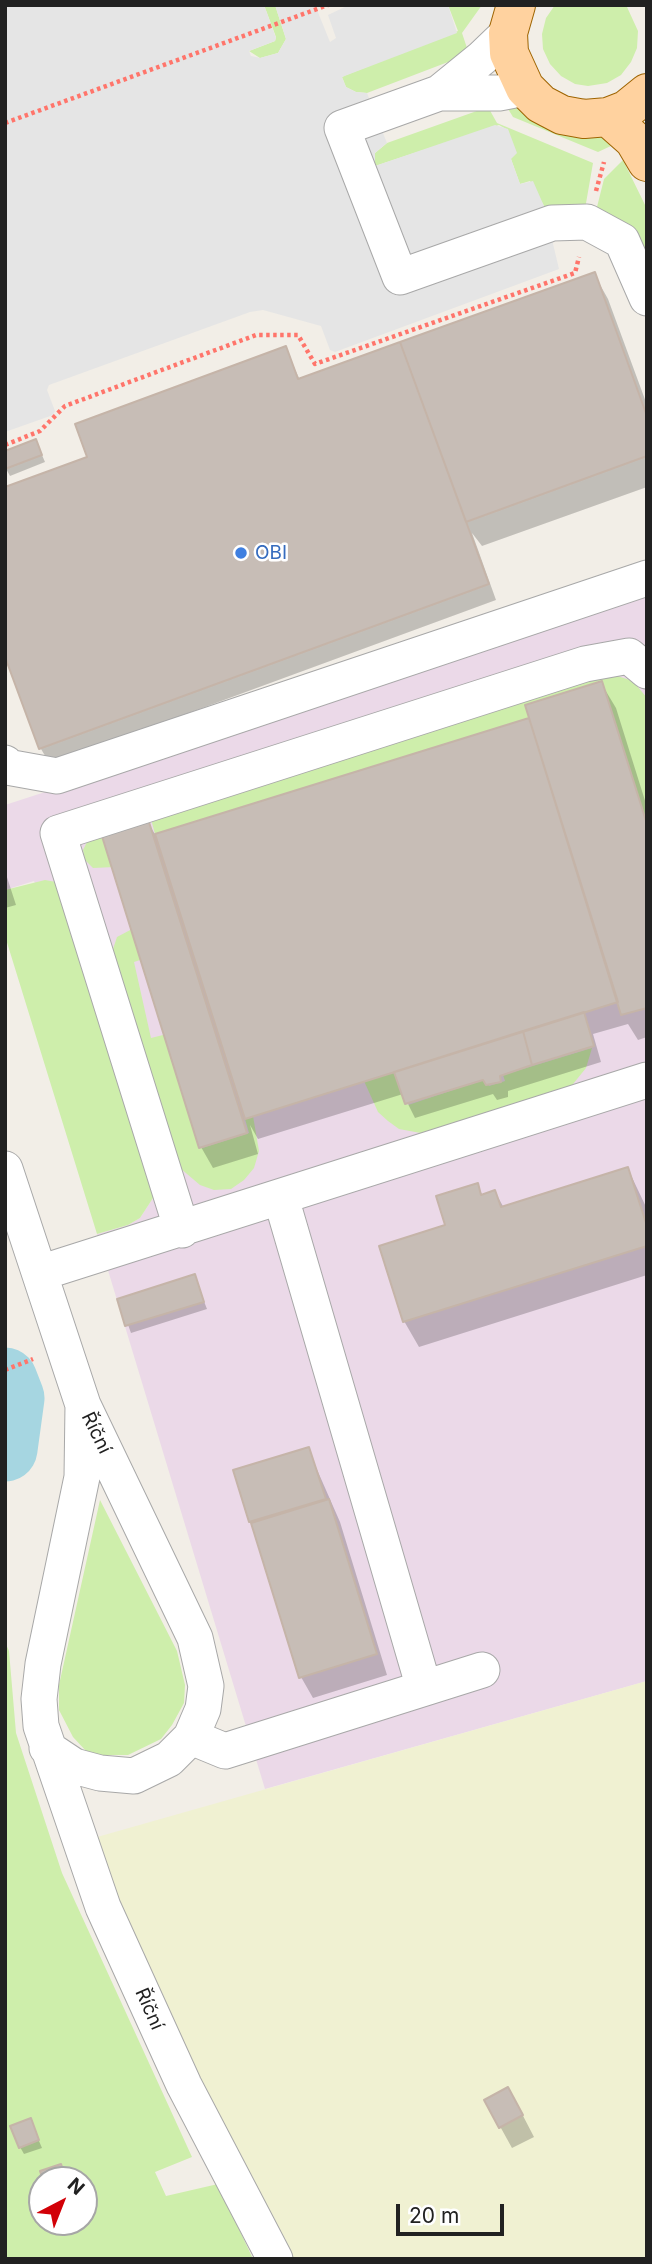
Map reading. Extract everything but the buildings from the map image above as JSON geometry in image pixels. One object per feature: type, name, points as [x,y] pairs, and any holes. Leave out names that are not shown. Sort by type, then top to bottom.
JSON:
[{"type":"main road","points":[[512,19],[514,71],[524,88],[541,104],[562,115],[584,120],[608,117],[626,110],[647,93]]},
{"type":"main road","points":[[608,117],[634,140],[647,162]]},
{"type":"street","points":[[439,93],[512,19]]},
{"type":"street","points":[[524,88],[499,93],[439,93],[342,128],[400,277],[552,223],[587,222],[622,241],[647,298]]},
{"type":"street","points":[[5,763],[7,767],[57,776],[647,578]]},
{"type":"street","points":[[182,1230],[58,834],[585,664],[629,656],[647,671]]},
{"type":"street","points":[[40,1273],[647,1080]]},
{"type":"street","name":"Říční","points":[[5,1169],[83,1405],[195,1638],[206,1686],[203,1709],[191,1737],[169,1759],[134,1776],[100,1773],[75,1766],[47,1748]]},
{"type":"street","points":[[281,1198],[424,1688]]},
{"type":"street","name":"Říční","points":[[83,1405],[82,1477],[54,1602],[38,1699],[47,1748],[103,1907],[139,1988],[184,2085],[275,2259]]},
{"type":"street","points":[[191,1737],[225,1751],[482,1670]]},
{"type":"path","points":[[5,123],[328,5]]},
{"type":"path","points":[[5,445],[40,431],[65,406],[256,335],[298,335],[315,364],[575,273],[604,161]]},
{"type":"path","points":[[5,1370],[31,1359]]},
{"type":"shaded area","points":[[5,5],[264,5],[276,38],[275,41],[249,51],[251,56],[260,58],[278,53],[286,39],[275,5],[315,5],[330,42],[336,38],[328,15],[349,5],[448,5],[457,33],[342,77],[346,87],[367,93],[387,143],[375,153],[375,166],[495,125],[508,129],[517,153],[511,159],[520,184],[533,181],[544,206],[559,269],[335,352],[330,350],[321,326],[263,310],[250,312],[49,385],[47,390],[55,411],[53,415],[5,432]]},
{"type":"shaded area","points":[[647,597],[647,1681],[265,1789],[97,1234],[128,1225],[140,1218],[155,1195],[34,881],[5,890],[5,805]]},
{"type":"green space","points":[[264,5],[275,5],[286,39],[278,53],[260,58],[249,51],[275,41],[276,37]]},
{"type":"green space","points":[[448,5],[482,5],[462,33],[469,54],[367,93],[346,87],[342,77],[458,31]]},
{"type":"green space","points":[[555,5],[627,7],[638,31],[637,48],[621,75],[607,83],[588,86],[575,84],[561,76],[550,64],[543,49],[542,34],[546,18]]},
{"type":"green space","points":[[505,104],[513,104],[593,130],[613,145],[598,152],[513,117]]},
{"type":"green space","points":[[488,107],[497,123],[593,163],[585,209],[544,206],[530,181],[520,184],[511,159],[508,130],[499,125],[375,166],[375,153],[387,143]]},
{"type":"green space","points":[[623,160],[647,209],[647,268],[596,211],[604,179]]},
{"type":"green space","points":[[608,673],[633,681],[647,698],[647,824],[600,681],[525,705],[529,718],[155,834],[151,819],[104,833],[115,867],[93,868],[85,860],[83,850],[88,840],[109,825],[588,676]]},
{"type":"green space","points":[[45,880],[56,882],[155,1195],[140,1218],[128,1225],[97,1234],[5,936],[5,890]]},
{"type":"green space","points":[[134,928],[143,959],[134,962],[151,1038],[167,1034],[202,1148],[249,1133],[245,1119],[253,1116],[259,1151],[254,1168],[244,1180],[231,1189],[214,1190],[200,1185],[180,1168],[112,952],[117,937]]},
{"type":"green space","points":[[592,1048],[586,1068],[569,1089],[426,1134],[399,1129],[388,1121],[378,1112],[364,1081],[396,1071],[408,1105],[483,1080],[487,1080],[489,1086],[505,1081],[503,1075]]},
{"type":"green space","points":[[100,1500],[177,1651],[185,1685],[184,1703],[161,1739],[128,1755],[95,1755],[86,1751],[73,1737],[59,1710],[59,1685]]},
{"type":"green space","points":[[5,1642],[9,1651],[16,1733],[62,1873],[192,2157],[155,2172],[166,2196],[218,2184],[253,2259],[5,2259]]},
{"type":"green space","points":[[647,1681],[647,2259],[289,2259],[76,1843]]},
{"type":"waterway","points":[[5,1380],[12,1398],[5,1449]]},
{"type":"place","name":"OBI","points":[[241,553]]}]
